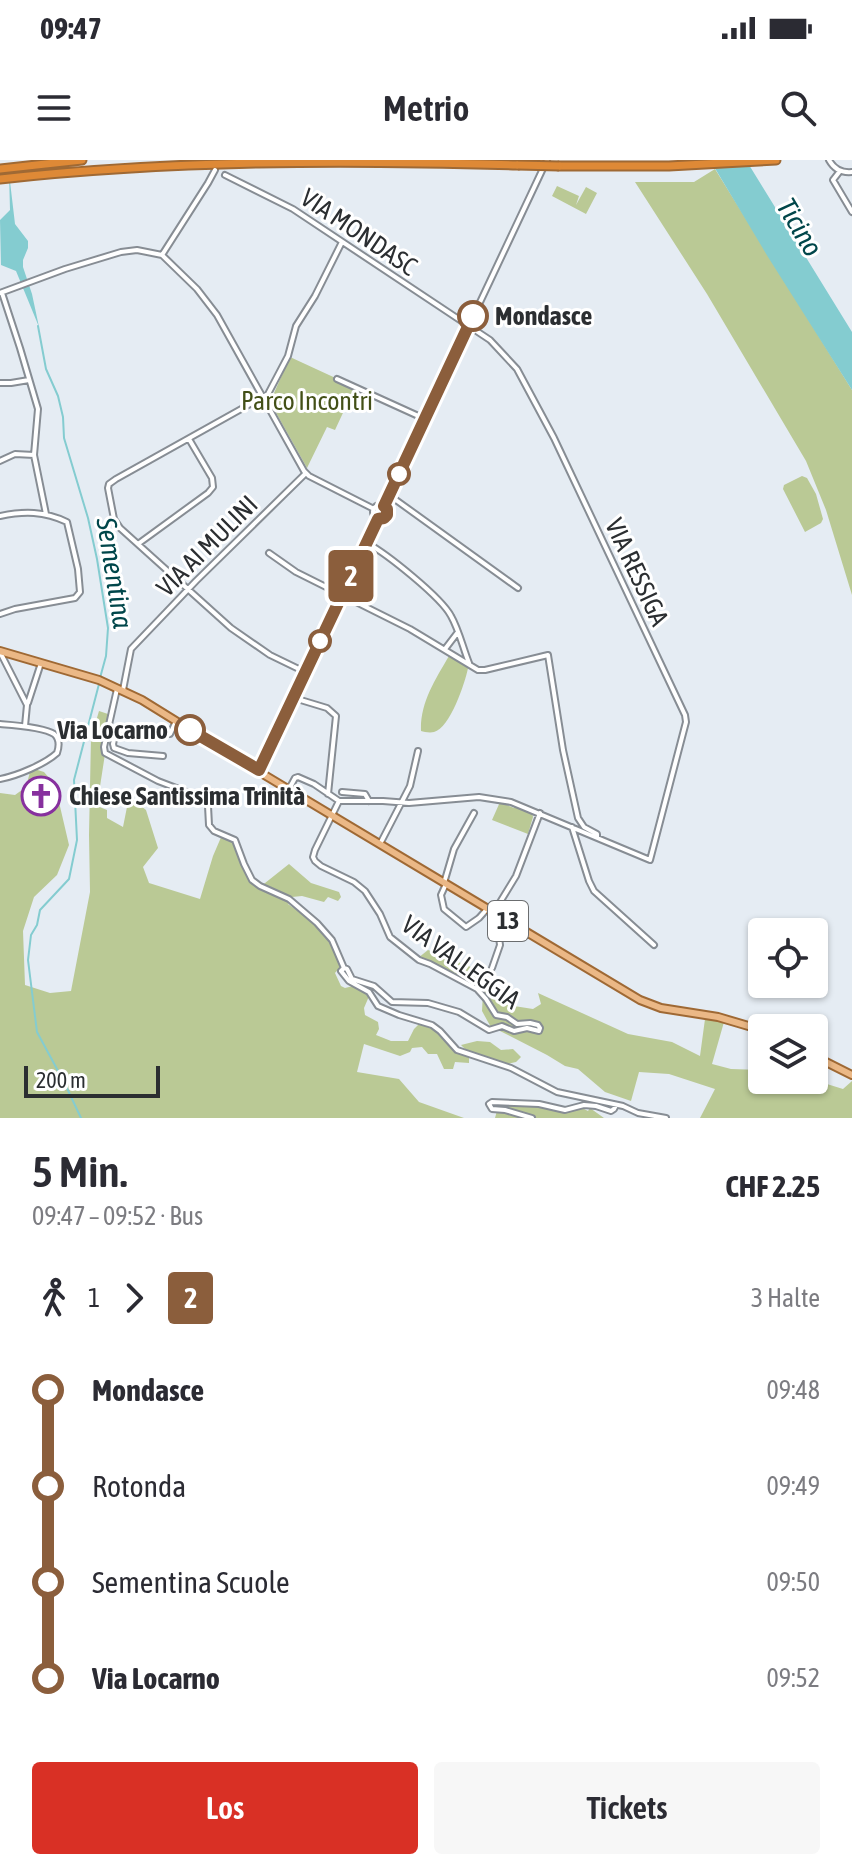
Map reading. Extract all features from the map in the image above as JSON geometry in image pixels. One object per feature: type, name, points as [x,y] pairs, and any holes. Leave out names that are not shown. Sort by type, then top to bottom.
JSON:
[{"type":"highway","points":[[1,169],[82,160]]},
{"type":"highway","points":[[1,179],[229,161],[620,166],[776,160]]},
{"type":"main road","name":"13","points":[[0,652],[117,687],[645,1002],[748,1026]]},
{"type":"main road","points":[[249,765],[265,759]]},
{"type":"main road","points":[[828,1063],[852,1075]]},
{"type":"street","points":[[384,506],[547,160]]},
{"type":"street","points":[[829,160],[840,171],[852,172]]},
{"type":"street","points":[[162,255],[215,170]]},
{"type":"street","points":[[840,171],[833,180],[852,212]]},
{"type":"street","name":"VIA MONDASC","points":[[225,175],[293,209],[468,326]]},
{"type":"street","points":[[305,672],[241,636],[120,528],[115,521],[108,485],[269,392],[288,356],[296,326],[342,242]]},
{"type":"street","points":[[46,514],[34,455],[39,414],[1,293],[65,269],[128,251],[162,255],[208,302],[306,473],[374,509]]},
{"type":"street","name":"VIA RESSIGA","points":[[468,326],[494,343],[519,372],[554,438],[685,715],[686,722],[650,860],[597,837]]},
{"type":"street","points":[[337,379],[425,419]]},
{"type":"street","points":[[0,383],[30,380]]},
{"type":"street","points":[[138,544],[213,487],[212,478],[189,439]]},
{"type":"street","points":[[0,461],[15,454],[34,455]]},
{"type":"street","name":"VIA AI MULINI","points":[[107,731],[117,687],[131,649],[306,473]]},
{"type":"street","points":[[389,495],[518,588]]},
{"type":"street","points":[[378,505],[384,506],[387,515],[378,519],[374,509],[378,505]]},
{"type":"street","points":[[0,516],[25,512],[46,514],[67,523],[78,569],[79,596],[0,614]]},
{"type":"street","points":[[259,770],[378,519]]},
{"type":"street","points":[[367,543],[422,585],[449,612],[470,665]]},
{"type":"street","points":[[269,553],[296,572],[400,623],[482,670],[548,655],[563,750],[578,818],[597,837]]},
{"type":"street","points":[[445,649],[458,632]]},
{"type":"street","points":[[0,652],[27,705]]},
{"type":"street","points":[[25,726],[27,705],[41,663]]},
{"type":"street","points":[[294,698],[330,710],[336,716],[328,794]]},
{"type":"street","points":[[176,721],[170,734],[107,731],[104,748],[109,756],[207,801],[209,825],[235,840],[252,880],[289,899],[317,923],[332,940],[344,968],[341,971],[344,977],[369,992],[381,1008],[426,1022],[436,1027],[457,1050],[511,1068],[554,1091],[666,1118]]},
{"type":"street","points":[[0,724],[25,726],[53,734],[59,743],[58,751],[49,760],[16,776],[0,779]]},
{"type":"street","points":[[116,731],[114,748],[128,753],[163,756]]},
{"type":"street","points":[[379,844],[411,782],[418,751]]},
{"type":"street","points":[[289,789],[297,776],[339,801],[402,803],[487,797],[511,802],[597,837]]},
{"type":"street","points":[[342,792],[365,794],[369,801]]},
{"type":"street","points":[[332,816],[339,801]]},
{"type":"street","points":[[474,813],[454,849],[441,895],[444,909],[466,927],[492,912],[516,876],[540,813]]},
{"type":"street","name":"VIA VALLEGGIA","points":[[332,816],[313,855],[315,861],[365,891],[380,914],[389,936],[419,960],[477,989],[496,1015],[507,1017],[517,1024],[536,1024],[540,1029],[537,1032],[527,1028],[514,1031],[501,1026],[489,1030],[459,1012],[428,1003],[395,1003],[374,986],[352,979],[344,968]]},
{"type":"street","points":[[572,827],[594,891],[654,945]]},
{"type":"street","points":[[492,912],[500,945],[492,968]]},
{"type":"street","points":[[532,1118],[492,1109],[489,1104],[535,1103],[565,1110],[587,1105],[611,1111],[616,1104]]},
{"type":"green space","points":[[715,169],[852,390],[852,595],[826,510],[806,461],[707,294],[635,182],[694,182]]},
{"type":"green space","points":[[557,186],[579,196],[576,205],[586,187],[597,193],[586,214],[552,196]]},
{"type":"green space","name":"Parco Incontri","points":[[290,357],[355,387],[335,430],[327,427],[307,468],[270,402]]},
{"type":"green space","points":[[802,476],[807,478],[816,494],[823,519],[805,532],[783,489],[784,485]]},
{"type":"green space","points":[[449,656],[468,668],[460,694],[440,729],[421,731],[426,701]]},
{"type":"green space","points":[[99,711],[111,715],[97,806],[107,810],[107,818],[123,827],[131,798],[146,810],[158,848],[143,867],[149,883],[200,899],[222,835],[235,842],[246,872],[260,887],[289,864],[311,883],[339,892],[341,897],[338,901],[328,897],[324,902],[302,896],[292,897],[288,904],[329,937],[340,964],[335,973],[341,986],[353,986],[370,994],[364,1008],[365,1015],[378,1022],[376,1035],[391,1041],[408,1041],[420,1023],[431,1027],[452,1049],[469,1056],[469,1063],[455,1062],[453,1069],[444,1069],[437,1054],[428,1054],[422,1047],[412,1048],[400,1056],[364,1044],[357,1072],[399,1079],[419,1102],[464,1118],[0,1118],[0,793],[15,795],[26,787],[31,768],[44,772],[55,785],[69,845],[57,875],[34,897],[23,931],[25,985],[50,993],[71,991],[90,892],[91,738]]},
{"type":"green space","points":[[500,802],[532,813],[528,834],[492,820]]},
{"type":"green space","points":[[428,950],[476,969],[503,999],[514,1006],[533,1009],[541,1004],[538,993],[628,1034],[672,1042],[700,1056],[705,1019],[724,1022],[712,1064],[748,1070],[748,1094],[828,1094],[828,1084],[843,1089],[852,1081],[852,1118],[700,1118],[715,1089],[669,1074],[639,1072],[631,1101],[605,1092],[578,1069],[565,1066],[500,1031],[493,1031],[482,1011],[483,992],[418,958]]},
{"type":"green space","points":[[490,1042],[501,1050],[513,1049],[521,1057],[507,1064],[466,1050],[461,1045]]},
{"type":"green space","points":[[492,1105],[551,1107],[565,1112],[582,1108],[588,1111],[590,1108],[604,1118],[495,1118],[498,1107]]},
{"type":"water","points":[[710,160],[746,160],[852,332],[852,390],[768,257]]},
{"type":"water","points":[[9,173],[15,224],[28,241],[23,267],[39,327],[16,271],[1,265],[0,220],[10,210]]},
{"type":"waterway","name":"Sementina","points":[[38,326],[46,369],[58,396],[64,438],[97,559],[108,628],[106,656],[100,678]]},
{"type":"waterway","name":"Sementina","points":[[81,1118],[37,1032],[28,960],[31,935],[40,910],[69,879],[77,840],[74,780],[99,684]]},
{"type":"bus line","name":"2","points":[[190,730],[259,770],[378,519],[387,515],[384,506],[473,316]]},
{"type":"place","name":"Mondasce","points":[[473,316]]},
{"type":"place","name":"Via Locarno","points":[[190,730]]},
{"type":"place","name":"Chiese Santissima Trinità","points":[[41,796]]},
{"type":"water label","name":"Ticino","points":[[800,227]]}]
